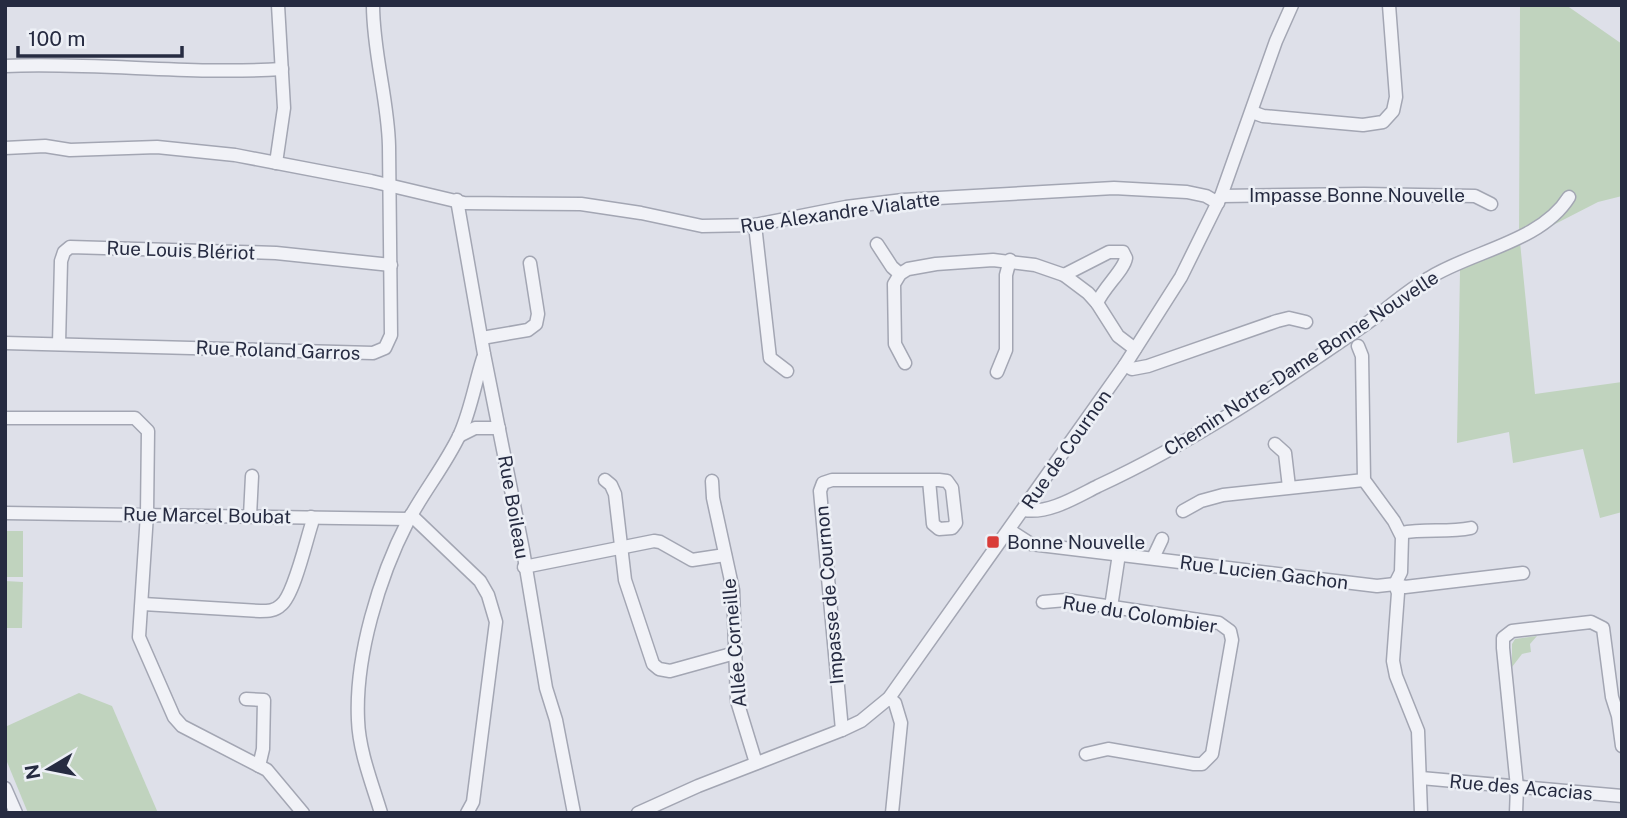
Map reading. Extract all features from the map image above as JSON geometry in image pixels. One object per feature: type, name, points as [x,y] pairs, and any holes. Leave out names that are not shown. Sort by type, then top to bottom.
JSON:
[{"type":"street","points":[[276,163],[284,108],[278,5]]},
{"type":"street","name":"Rue Roland Garros","points":[[5,343],[373,353],[385,348],[391,335],[388,121],[373,28],[373,5]]},
{"type":"street","name":"Rue de Cournon","points":[[638,813],[842,730],[861,721],[890,698],[1158,317],[1219,199],[1292,5]]},
{"type":"street","points":[[1252,111],[1263,116],[1363,125],[1383,122],[1393,111],[1396,94],[1389,5]]},
{"type":"street","points":[[5,66],[73,65],[194,71],[282,69]]},
{"type":"street","name":"Rue Alexandre Vialatte","points":[[5,148],[46,146],[70,150],[157,147],[235,155],[464,202],[581,204],[702,226],[755,225],[846,207],[1001,193],[1114,188],[1187,192],[1219,199]]},
{"type":"street","name":"Impasse Bonne Nouvelle","points":[[1219,199],[1475,195],[1491,204]]},
{"type":"street","name":"Chemin Notre-Dame Bonne Nouvelle","points":[[1024,510],[1031,512],[1055,506],[1175,448],[1298,370],[1426,279],[1538,228],[1562,208],[1569,197]]},
{"type":"street","name":"Rue Boileau","points":[[457,200],[523,550],[546,688],[556,720],[574,813]]},
{"type":"street","points":[[755,225],[770,358],[787,371]]},
{"type":"street","points":[[877,244],[900,274]]},
{"type":"street","name":"Rue Louis Blériot","points":[[59,344],[61,261],[64,252],[71,247],[276,253],[391,265]]},
{"type":"street","points":[[1064,275],[1109,252],[1123,252],[1126,262],[1107,285],[1097,303]]},
{"type":"street","points":[[905,363],[895,344],[894,284],[900,274],[908,269],[936,264],[1010,260],[1064,275],[1097,303],[1118,336],[1135,349]]},
{"type":"street","points":[[997,372],[1006,351],[1006,275],[1010,260]]},
{"type":"street","points":[[482,338],[528,330],[536,324],[538,314],[530,263]]},
{"type":"street","points":[[1125,365],[1132,369],[1148,366],[1289,318],[1306,322]]},
{"type":"street","points":[[1358,346],[1362,356],[1364,480],[1401,533],[1403,557],[1401,572],[1395,584],[1398,593],[1393,661],[1396,676],[1418,731],[1421,813]]},
{"type":"street","points":[[381,813],[361,741],[358,699],[363,656],[380,593],[410,517],[459,436],[473,400],[484,354]]},
{"type":"street","points":[[473,400],[482,397],[493,402]]},
{"type":"street","points":[[5,418],[135,418],[148,431],[147,514],[139,637],[174,717],[197,735],[268,770],[303,813]]},
{"type":"street","points":[[459,436],[475,428],[499,428]]},
{"type":"street","points":[[1275,444],[1285,453],[1289,487]]},
{"type":"street","points":[[250,516],[252,476]]},
{"type":"street","points":[[605,480],[615,494],[628,591],[651,657],[659,669],[670,671],[735,653]]},
{"type":"street","name":"Impasse de Cournon","points":[[842,730],[820,491],[823,483],[832,480],[929,480]]},
{"type":"street","points":[[1183,511],[1201,501],[1223,495],[1364,480]]},
{"type":"street","name":"Allée Corneille","points":[[712,481],[713,498],[733,590],[737,701],[756,763]]},
{"type":"street","name":"Rue Marcel Boubat","points":[[5,513],[410,517]]},
{"type":"street","points":[[142,604],[260,611],[277,608],[290,593],[312,523],[311,517]]},
{"type":"street","points":[[410,517],[480,581],[488,595],[496,622],[473,802],[467,813]]},
{"type":"street","points":[[1401,533],[1419,529],[1453,532],[1471,528]]},
{"type":"street","name":"Rue Lucien Gachon","points":[[1009,530],[1031,544],[1377,586],[1395,584],[1405,587],[1523,573]]},
{"type":"street","points":[[1153,558],[1161,539]]},
{"type":"street","points":[[524,566],[654,541],[692,560],[725,555]]},
{"type":"street","points":[[1111,607],[1119,554]]},
{"type":"street","name":"Rue du Colombier","points":[[1043,603],[1066,600],[1219,623],[1230,631],[1232,640],[1212,754],[1207,761],[1194,764],[1108,749],[1086,754]]},
{"type":"street","points":[[1516,813],[1517,787],[1503,648],[1503,638],[1512,631],[1591,622],[1603,628],[1622,746]]},
{"type":"street","points":[[890,698],[900,713],[901,723],[892,813]]},
{"type":"street","points":[[246,699],[264,700],[263,749],[259,766]]},
{"type":"street","name":"Rue des Acacias","points":[[1421,778],[1622,796]]},
{"type":"street","points":[[5,788],[16,813]]},
{"type":"green space","points":[[1520,5],[1566,5],[1622,44],[1622,196],[1598,202],[1520,242],[1535,394],[1622,382],[1622,512],[1600,518],[1583,449],[1513,463],[1509,432],[1457,443],[1460,270],[1519,241]]},
{"type":"green space","points":[[5,531],[23,531],[23,577],[5,577]]},
{"type":"green space","points":[[5,581],[23,582],[22,628],[5,628]]},
{"type":"green space","points":[[1537,636],[1530,644],[1531,652],[1522,654],[1512,667],[1512,644],[1515,639]]},
{"type":"green space","points":[[79,693],[112,706],[158,813],[28,813],[5,757],[5,727]]},
{"type":"place","name":"Bonne Nouvelle","points":[[993,542]]}]
